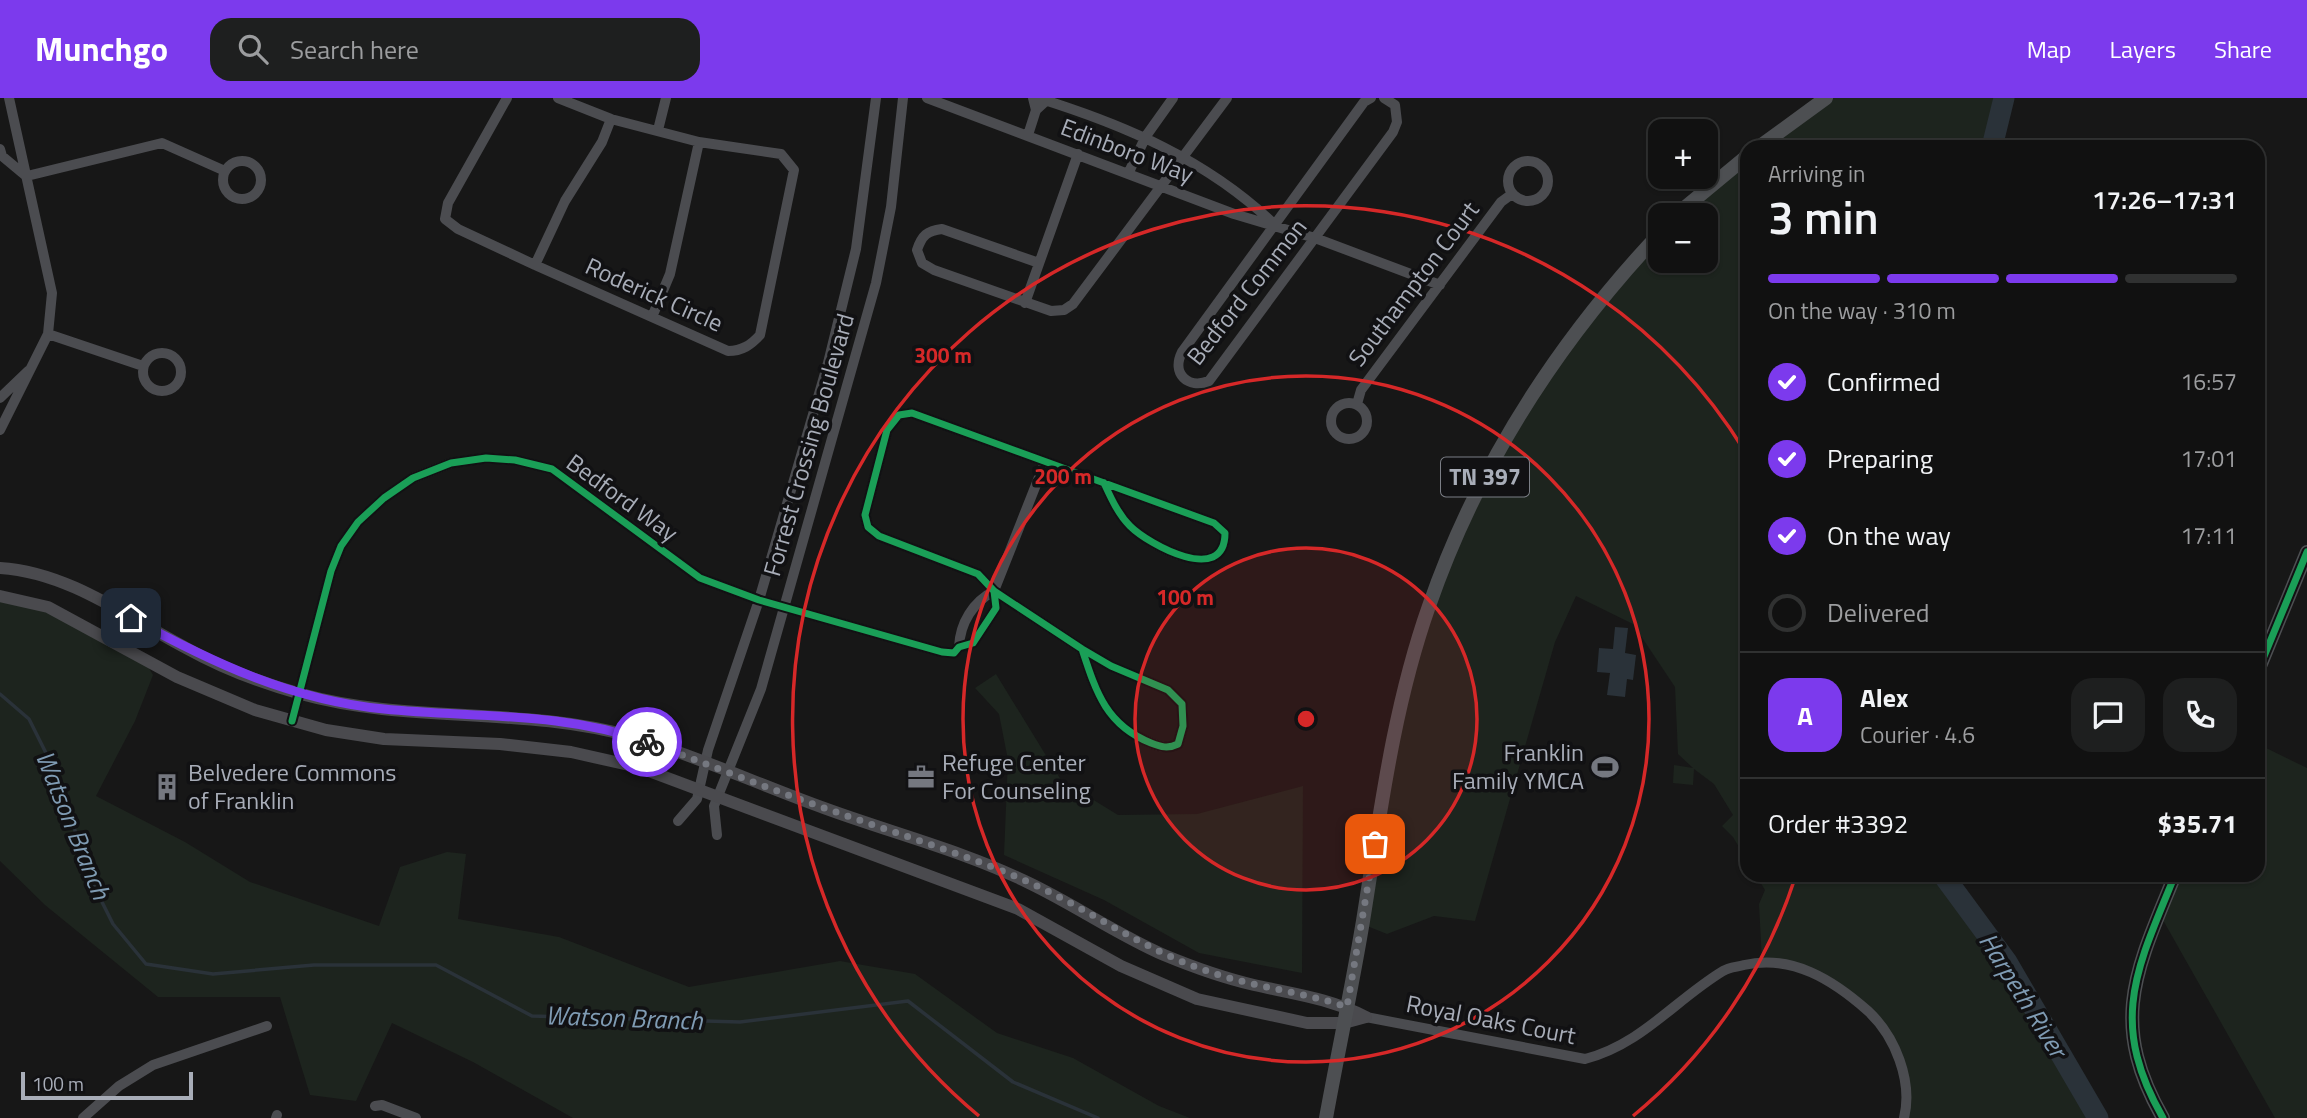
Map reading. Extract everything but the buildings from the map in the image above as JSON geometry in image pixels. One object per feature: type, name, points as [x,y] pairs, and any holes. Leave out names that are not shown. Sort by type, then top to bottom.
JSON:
[{"type":"main road","points":[[1769,140],[1826,98]]},
{"type":"main road","points":[[1690,203],[1740,162]]},
{"type":"main road","name":"TN 397","points":[[1326,1118],[1396,725],[1429,607],[1472,502],[1525,404],[1589,313],[1648,247]]},
{"type":"main road","points":[[2265,654],[2307,552]]},
{"type":"main road","points":[[0,568],[19,569],[57,580],[221,666],[299,694],[384,709],[500,715],[573,724],[633,737],[972,858],[1028,882],[1162,954],[1205,971],[1252,985],[1312,995],[1366,1017]]},
{"type":"main road","points":[[0,596],[48,607],[211,693],[292,721],[384,739],[500,744],[571,752],[638,767],[1018,909],[1121,966],[1197,999],[1307,1023],[1344,1023],[1366,1017]]},
{"type":"main road","points":[[2163,1118],[2137,1065],[2130,1034],[2138,976],[2172,882]]},
{"type":"street","points":[[0,430],[48,334],[52,293],[9,98]]},
{"type":"street","name":"Roderick Circle","points":[[507,98],[449,203],[445,219],[457,229],[728,351],[746,348],[760,335],[794,170],[780,154],[699,142],[611,119],[558,98]]},
{"type":"street","points":[[658,130],[666,98]]},
{"type":"street","name":"Forrest Crossing Boulevard","points":[[678,821],[696,799],[705,763],[759,600],[846,298],[866,186],[876,98]]},
{"type":"street","name":"Forrest Crossing Boulevard","points":[[717,835],[714,806],[761,690],[876,284],[891,207],[903,98]]},
{"type":"street","name":"Edinboro Way","points":[[927,98],[1234,214],[1274,224],[1440,285]]},
{"type":"street","points":[[1128,174],[1146,136],[1173,98]]},
{"type":"street","points":[[1039,263],[942,229],[930,231],[921,237],[917,250],[922,263],[1025,303],[1051,311],[1064,310],[1073,304],[1227,98]]},
{"type":"street","name":"Bedford Common","points":[[1371,98],[1364,102],[1182,352],[1176,363],[1178,371],[1187,381],[1200,384],[1209,381],[1393,132],[1397,122],[1395,105],[1384,98]]},
{"type":"street","points":[[1028,135],[1042,99]]},
{"type":"street","name":"Edinboro Way","points":[[1042,99],[1146,136],[1185,156],[1257,208],[1274,224]]},
{"type":"street","points":[[535,265],[565,201],[602,142],[611,119]]},
{"type":"street","points":[[652,317],[670,274],[699,142]]},
{"type":"street","points":[[27,176],[162,143],[225,171]]},
{"type":"street","points":[[0,149],[2,156],[27,176]]},
{"type":"street","points":[[1025,303],[1078,154]]},
{"type":"street","name":"Southampton Court","points":[[1529,161],[1541,166],[1548,178],[1542,196],[1530,201],[1513,194],[1509,176],[1516,165],[1529,161]]},
{"type":"street","name":"Southampton Court","points":[[1357,404],[1361,390],[1501,202],[1513,194]]},
{"type":"street","points":[[48,334],[144,366]]},
{"type":"street","points":[[0,398],[33,366]]},
{"type":"street","points":[[1082,649],[1093,682],[1119,727],[1165,748],[1178,744],[1182,736],[1183,711],[1176,695],[1156,683],[1111,666],[1082,649],[994,590],[978,574],[879,536],[868,527],[865,515],[887,430],[899,415],[912,412],[1214,523],[1225,533],[1223,549],[1217,557],[1204,561],[1152,544],[1129,525],[1104,483]]},
{"type":"street","name":"Bedford Way","points":[[292,721],[341,546],[358,522],[384,498],[413,478],[451,463],[504,459],[552,469],[701,578],[759,600],[942,652],[954,653],[959,647]]},
{"type":"street","points":[[994,590],[980,598],[965,620],[959,631],[959,647],[973,643],[996,608],[994,590],[1045,462]]},
{"type":"street","name":"Royal Oaks Court","points":[[1366,1017],[1585,1059],[1610,1052],[1633,1040],[1726,969],[1762,961],[1794,965],[1825,978],[1876,1018],[1894,1046],[1904,1078],[1904,1118]]},
{"type":"street","points":[[83,1118],[119,1086],[153,1065],[267,1026]]},
{"type":"street","points":[[375,1106],[382,1105],[416,1118]]},
{"type":"shaded area","points":[[1826,98],[2004,98],[1994,140],[1769,140]]},
{"type":"shaded area","points":[[1740,162],[1740,849],[1722,826],[1733,815],[1714,784],[1694,769],[1693,785],[1673,783],[1674,765],[1693,768],[1678,754],[1675,687],[1633,624],[1576,596],[1555,642],[1475,921],[1434,916],[1387,934],[1362,924],[1387,763],[1429,607],[1525,404],[1648,248],[1648,273],[1718,273],[1718,203],[1690,203],[1707,189],[1718,189],[1718,180]]},
{"type":"shaded area","points":[[0,596],[17,598],[142,656],[153,675],[135,721],[96,796],[185,842],[250,882],[379,926],[400,867],[447,852],[466,854],[458,919],[559,937],[689,987],[840,961],[915,974],[997,1033],[1073,1058],[1159,1106],[1190,1118],[573,1118],[473,1062],[392,1023],[356,1101],[310,1095],[280,997],[158,997],[45,905],[0,861]]},
{"type":"shaded area","points":[[1615,627],[1628,628],[1625,653],[1636,655],[1633,680],[1627,679],[1625,697],[1607,695],[1610,673],[1597,672],[1599,648],[1613,649]]},
{"type":"shaded area","points":[[996,674],[1061,780],[1118,815],[1197,814],[1303,786],[1302,973],[1199,953],[1104,900],[1004,855],[1008,760],[999,714],[975,688]]},
{"type":"shaded area","points":[[2265,747],[2307,768],[2307,1118],[2275,1118],[2159,913],[2172,882],[2265,882]]},
{"type":"shaded area","points":[[1760,882],[1948,882],[2007,962],[2098,1118],[1904,1118],[1904,1078],[1876,1018],[1825,978],[1762,961],[1759,904],[1765,890]]},
{"type":"waterway","name":"Harpeth River","points":[[1994,140],[2004,98]]},
{"type":"waterway","name":"Watson Branch","points":[[0,694],[29,719],[67,795],[82,862],[113,924],[146,964],[213,974],[314,965],[436,965],[532,1016],[740,1022],[908,1001],[1013,1082],[1098,1118]]},
{"type":"waterway","name":"Harpeth River","points":[[1948,882],[2007,962],[2098,1118]]},
{"type":"cycle path","points":[[1082,649],[1098,693],[1113,717],[1123,727],[1158,746],[1178,744],[1183,726],[1182,704],[1168,690],[1111,666],[1082,649],[994,591],[978,574],[879,536],[868,527],[865,515],[887,430],[899,415],[912,413],[1214,523],[1225,533],[1222,549],[1213,557],[1200,559],[1168,551],[1153,543],[1130,526],[1115,506],[1104,483]]},
{"type":"cycle path","points":[[292,721],[331,571],[341,546],[358,522],[384,498],[413,478],[451,463],[486,458],[515,460],[552,469],[700,578],[759,600],[942,652],[954,653],[959,647],[973,643],[996,608],[994,591]]},
{"type":"cycle path","points":[[2265,654],[2307,552]]},
{"type":"cycle path","points":[[2163,1118],[2146,1084],[2136,1053],[2132,1024],[2140,968],[2172,882]]},
{"type":"way so far","points":[[647,742],[828,809],[972,858],[1028,882],[1162,954],[1205,971],[1252,985],[1312,995],[1347,1007],[1375,844]]},
{"type":"place","name":"Franklin Family YMCA","points":[[1605,767]]},
{"type":"place","name":"Refuge Center For Counseling","points":[[921,777]]},
{"type":"place","name":"Belvedere Commons of Franklin","points":[[167,787]]},
{"type":"route","points":[[131,618],[221,666],[261,682],[331,702],[384,709],[500,715],[573,724],[647,742]]}]
